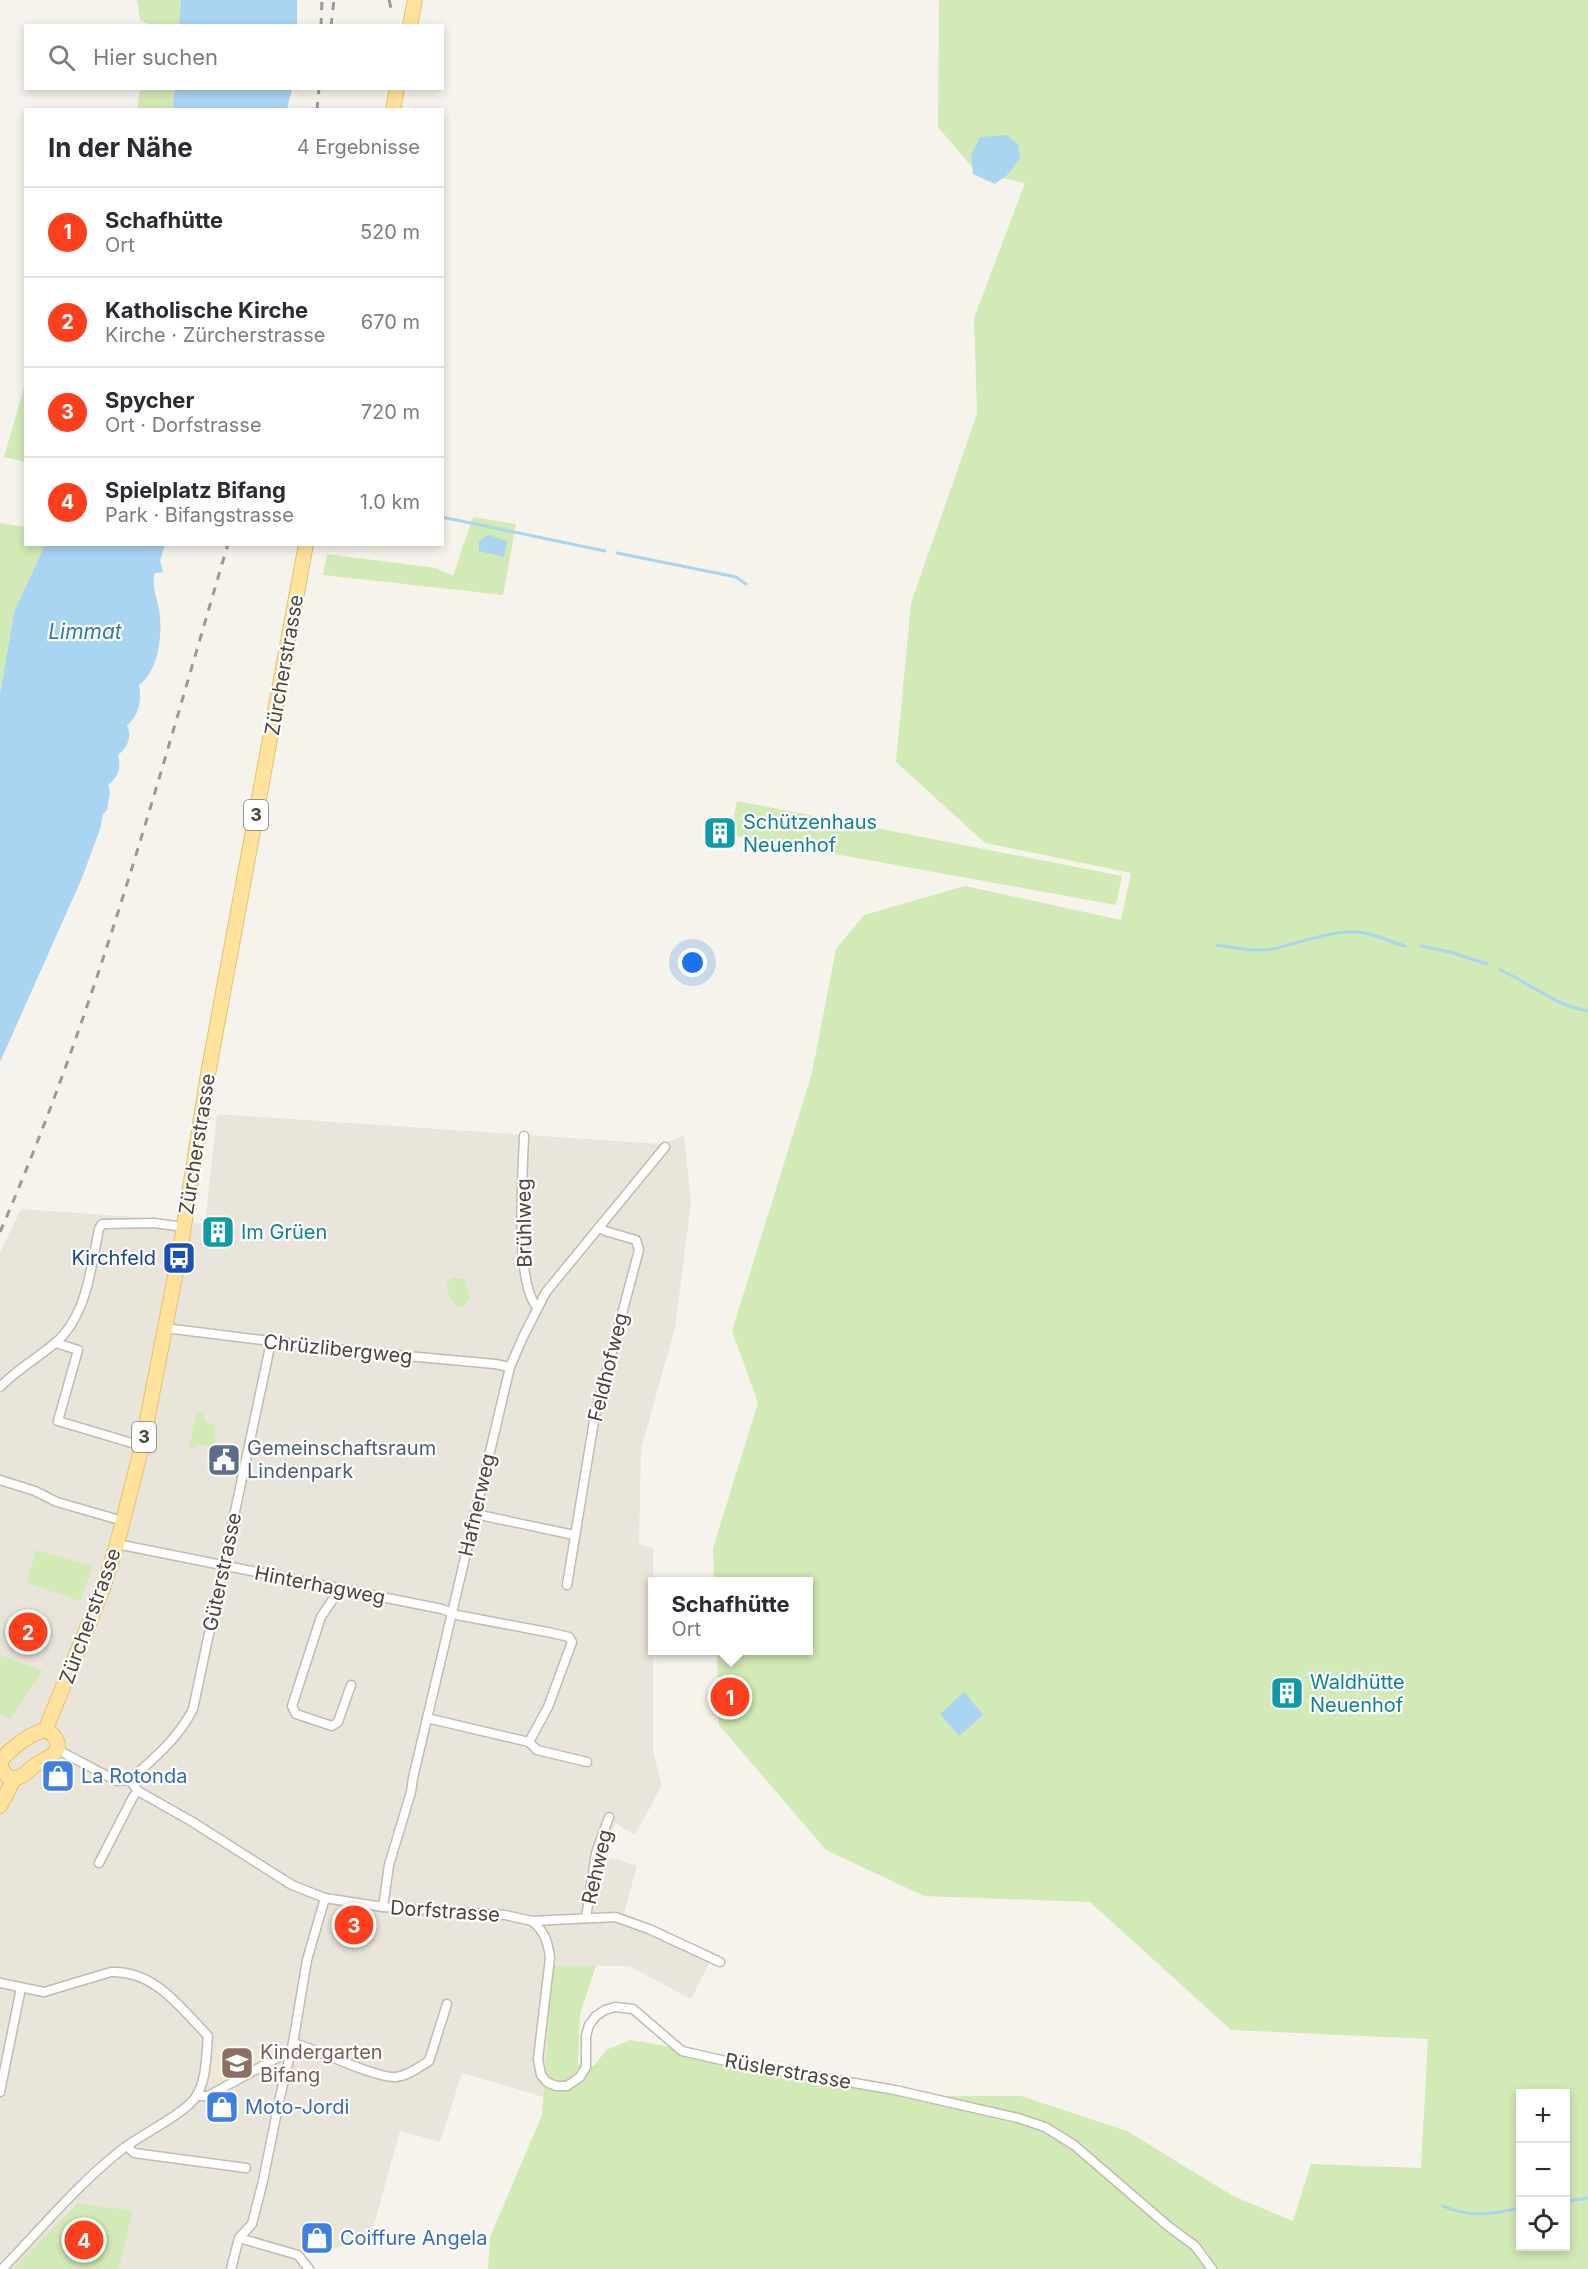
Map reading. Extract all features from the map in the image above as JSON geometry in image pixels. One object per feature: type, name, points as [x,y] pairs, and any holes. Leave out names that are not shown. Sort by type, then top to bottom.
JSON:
[{"type":"main road","points":[[410,24],[415,0]]},
{"type":"main road","points":[[393,108],[397,90]]},
{"type":"main road","name":"Zürcherstrasse","points":[[45,1731],[102,1591],[117,1544],[142,1446],[184,1227],[208,1074],[306,546]]},
{"type":"main road","points":[[0,1806],[14,1779],[24,1775],[58,1750],[54,1736],[45,1731],[36,1732],[7,1752],[0,1762],[6,1776],[14,1779]]},
{"type":"street","name":"Brühlweg","points":[[525,1136],[522,1205],[524,1274],[530,1299],[537,1307]]},
{"type":"street","name":"Hafnerweg","points":[[384,1907],[389,1865],[411,1792],[510,1367],[546,1292],[665,1147]]},
{"type":"street","points":[[0,1387],[16,1372],[56,1343],[65,1333],[75,1317],[85,1292],[102,1224],[165,1224],[184,1227]]},
{"type":"street","name":"Feldhofweg","points":[[567,1585],[595,1415],[639,1250],[636,1240],[599,1227]]},
{"type":"street","name":"Chrüzlibergweg","points":[[165,1328],[271,1342],[510,1367]]},
{"type":"street","name":"Güterstrasse","points":[[130,1780],[174,1739],[185,1725],[193,1709],[271,1342]]},
{"type":"street","points":[[56,1343],[78,1350],[58,1420],[142,1446]]},
{"type":"street","points":[[0,1480],[35,1491],[57,1502],[123,1521]]},
{"type":"street","points":[[475,1514],[574,1535]]},
{"type":"street","name":"Hinterhagweg","points":[[117,1544],[442,1609],[509,1626],[569,1637],[572,1642],[562,1675],[529,1742]]},
{"type":"street","points":[[339,1590],[321,1617],[292,1706],[296,1714],[332,1726],[338,1722],[351,1685]]},
{"type":"street","points":[[427,1718],[529,1742],[537,1749],[587,1762]]},
{"type":"street","points":[[58,1750],[117,1780],[130,1780]]},
{"type":"street","name":"Dorfstrasse","points":[[130,1780],[138,1791],[191,1821],[292,1885],[325,1898],[384,1907],[505,1915],[532,1922],[615,1917],[649,1929],[720,1962]]},
{"type":"street","points":[[99,1863],[138,1791]]},
{"type":"street","name":"Rehweg","points":[[586,1918],[597,1848],[609,1817]]},
{"type":"street","points":[[231,2269],[239,2238],[252,2224],[263,2181],[291,2054],[307,1960],[325,1898]]},
{"type":"street","name":"Rüslerstrasse","points":[[532,1922],[542,1929],[548,1941],[550,1958],[538,2059],[541,2075],[547,2082],[556,2086],[567,2086],[580,2077],[586,2067],[586,2036],[596,2016],[615,2007],[633,2009],[682,2050],[726,2061],[895,2090],[983,2109],[1045,2127],[1074,2145],[1194,2246],[1212,2269]]},
{"type":"street","points":[[0,1983],[44,1992],[100,1975],[122,1971],[150,1980],[163,1989],[208,2036],[205,2067],[197,2096],[184,2108],[101,2166],[2,2269]]},
{"type":"street","points":[[0,2092],[21,1988]]},
{"type":"street","points":[[293,2043],[394,2078],[429,2061],[447,2004]]},
{"type":"street","points":[[197,2096],[208,2096],[286,2053],[291,2054]]},
{"type":"street","points":[[127,2146],[134,2153],[246,2168]]},
{"type":"street","points":[[239,2238],[298,2255],[309,2269]]},
{"type":"shaded area","points":[[217,1114],[661,1144],[684,1136],[691,1203],[675,1328],[641,1449],[639,1544],[653,1548],[653,1577],[648,1577],[648,1655],[653,1655],[653,1752],[662,1785],[635,1835],[615,1823],[603,1855],[637,1866],[624,1913],[714,1954],[691,1999],[629,1966],[552,1966],[543,2097],[462,2073],[440,2142],[400,2131],[369,2243],[291,2254],[303,2269],[0,2269],[0,1252],[21,1209],[205,1224]]},
{"type":"shaded area","name":"Kindergarten Bifang","points":[[217,2041],[276,2053],[246,2074],[213,2090],[208,2083]]},
{"type":"green space","points":[[137,0],[181,0],[179,24],[149,24],[140,20]]},
{"type":"green space","points":[[939,0],[1588,0],[1588,2269],[488,2269],[490,2237],[542,2115],[552,1966],[596,1966],[580,2014],[578,2064],[594,2066],[606,2050],[630,2040],[728,2056],[895,2090],[901,2096],[1021,2096],[1127,2131],[1233,2196],[1293,2221],[1311,2164],[1421,2168],[1428,2039],[1231,2030],[1090,1902],[924,1896],[826,1850],[719,1725],[717,1655],[813,1655],[813,1577],[714,1577],[713,1548],[758,1403],[732,1331],[812,1073],[836,949],[864,915],[965,886],[1121,920],[1131,873],[985,843],[896,762],[911,603],[977,414],[974,318],[1025,183],[977,173],[938,127]]},
{"type":"green space","points":[[140,90],[175,90],[172,108],[137,108]]},
{"type":"green space","points":[[24,387],[24,462],[4,457]]},
{"type":"green space","points":[[473,517],[516,524],[503,595],[323,575],[327,554],[436,568],[453,576]]},
{"type":"green space","points":[[0,523],[24,527],[24,546],[45,546],[14,612],[0,695]]},
{"type":"green space","points":[[737,801],[1122,876],[1116,905],[730,835]]},
{"type":"green space","points":[[452,1278],[464,1279],[470,1296],[461,1308],[453,1302],[446,1285]]},
{"type":"green space","points":[[197,1412],[206,1413],[204,1421],[213,1424],[215,1428],[214,1448],[197,1444],[195,1449],[189,1448]]},
{"type":"green space","points":[[36,1550],[93,1566],[80,1601],[27,1583]]},
{"type":"green space","points":[[0,1655],[43,1671],[10,1719],[0,1715]]},
{"type":"green space","points":[[78,2203],[132,2211],[119,2269],[13,2269]]},
{"type":"water","points":[[181,0],[297,0],[297,24],[179,24]]},
{"type":"water","points":[[175,90],[292,90],[287,108],[172,108]]},
{"type":"water","points":[[1006,135],[1018,144],[1020,158],[1007,175],[995,184],[973,174],[971,155],[980,137]]},
{"type":"water","points":[[488,535],[507,541],[504,557],[479,551],[479,541]]},
{"type":"water","name":"Limmat","points":[[45,546],[165,546],[160,560],[163,572],[155,573],[154,583],[160,619],[160,640],[155,661],[146,679],[139,685],[139,707],[127,725],[128,742],[118,755],[118,772],[115,779],[108,785],[110,792],[107,810],[103,814],[100,829],[82,878],[0,1062],[0,695],[14,612]]},
{"type":"water","points":[[964,1692],[983,1715],[959,1736],[940,1714]]},
{"type":"waterway","points":[[444,517],[605,551]]},
{"type":"waterway","points":[[617,553],[736,577],[746,584]]},
{"type":"waterway","points":[[1217,945],[1266,950],[1325,935],[1362,932],[1405,946]]},
{"type":"waterway","points":[[1421,946],[1450,952],[1487,964]]},
{"type":"waterway","points":[[1500,970],[1553,999],[1588,1011]]},
{"type":"waterway","points":[[1570,2200],[1588,2198]]},
{"type":"waterway","points":[[1443,2206],[1462,2212],[1481,2214],[1516,2209]]},
{"type":"railway","points":[[321,24],[322,0]]},
{"type":"railway","points":[[331,24],[334,0]]},
{"type":"railway","points":[[389,0],[391,8]]},
{"type":"railway","points":[[317,108],[319,90]]},
{"type":"railway","points":[[0,1232],[35,1148],[97,978],[227,546]]},
{"type":"place","name":"Schützenhaus Neuenhof","points":[[720,833]]},
{"type":"place","name":"Im Grüen","points":[[218,1232]]},
{"type":"place","name":"Kirchfeld","points":[[179,1258]]},
{"type":"place","name":"Gemeinschaftsraum Lindenpark","points":[[224,1460]]},
{"type":"place","name":"Katholische Kirche","points":[[28,1632]]},
{"type":"place","name":"Waldhütte Neuenhof","points":[[1287,1693]]},
{"type":"place","name":"Schafhütte","points":[[730,1697]]},
{"type":"place","name":"La Rotonda","points":[[58,1776]]},
{"type":"place","name":"Spycher","points":[[354,1925]]},
{"type":"place","name":"Kindergarten Bifang","points":[[237,2063]]},
{"type":"place","name":"Moto-Jordi","points":[[222,2107]]},
{"type":"place","name":"Coiffure Angela","points":[[317,2238]]},
{"type":"place","name":"Spielplatz Bifang","points":[[84,2240]]}]
